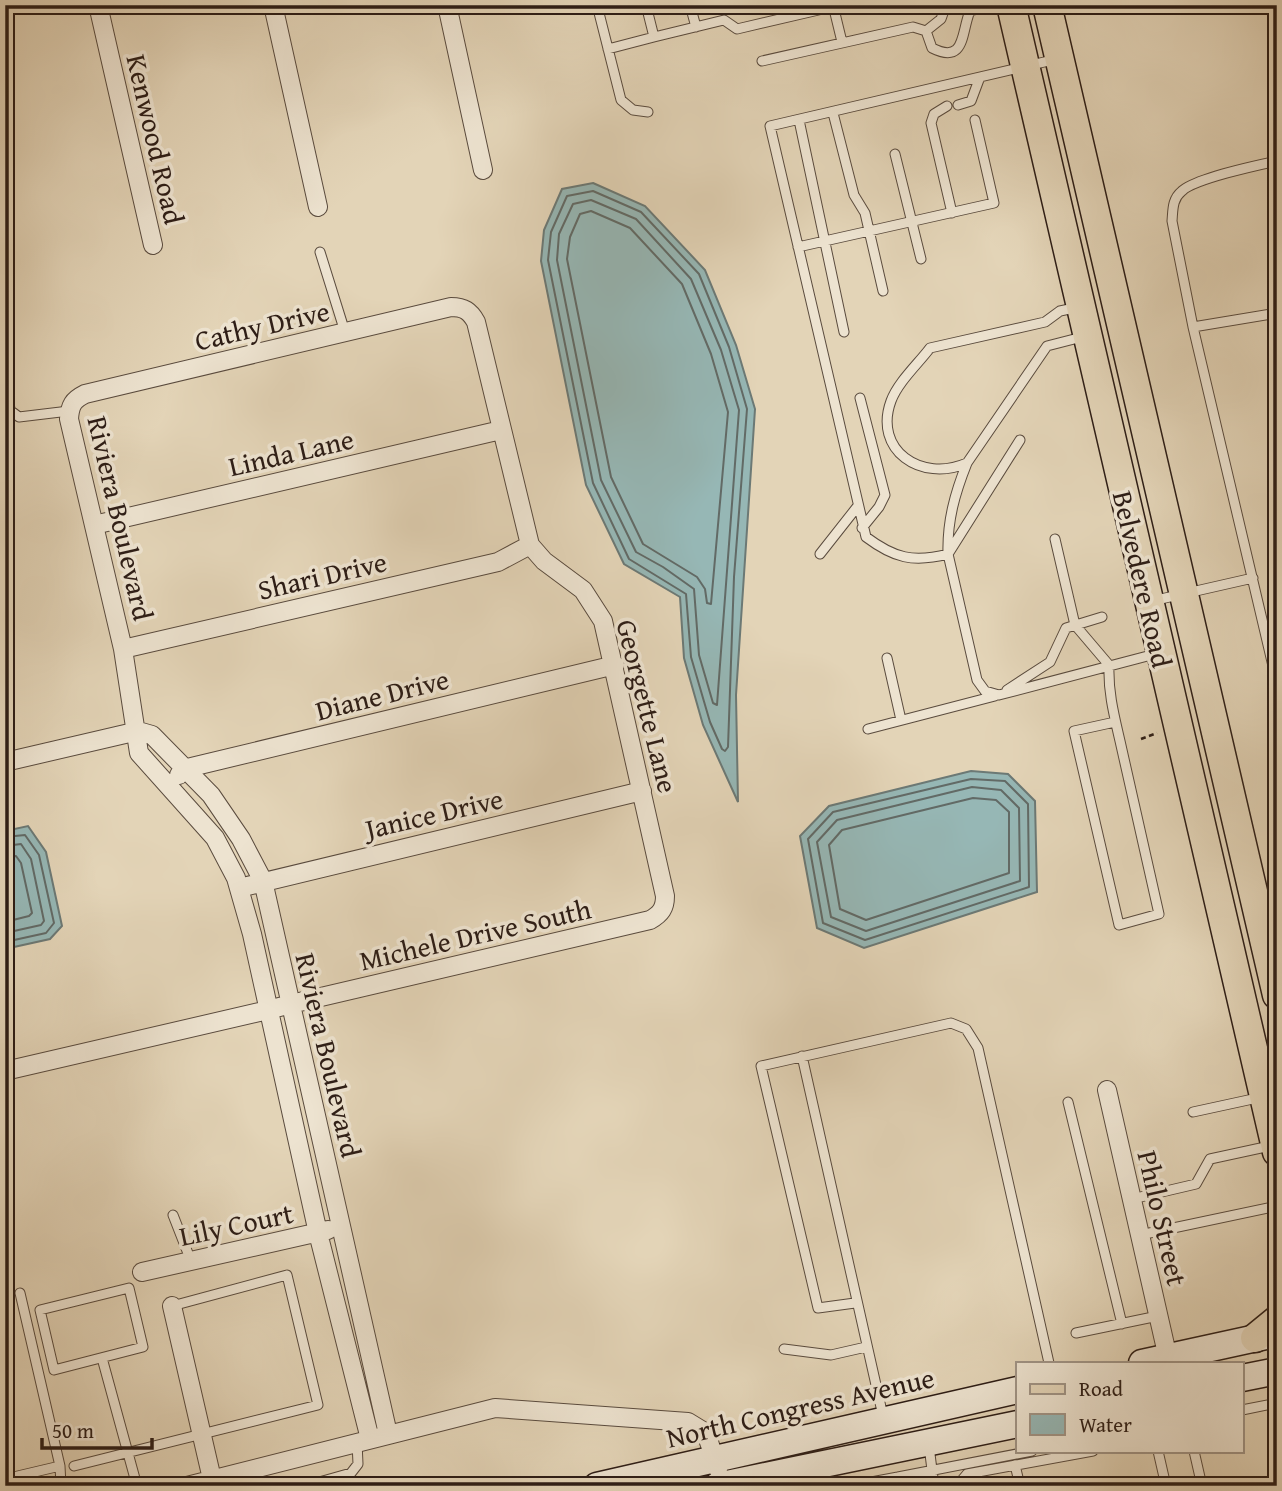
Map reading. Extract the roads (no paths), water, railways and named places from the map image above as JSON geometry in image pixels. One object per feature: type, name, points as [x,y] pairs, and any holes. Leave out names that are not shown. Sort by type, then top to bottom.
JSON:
[{"type":"main road","name":"Belvedere Road","points":[[1011,5],[1276,1148]]},
{"type":"main road","name":"Belvedere Road","points":[[1047,5],[1277,995]]},
{"type":"main road","points":[[1161,653],[1182,668],[1214,721]]},
{"type":"main road","points":[[1266,1336],[1277,1320]]},
{"type":"street","name":"Kenwood Road","points":[[98,5],[153,244]]},
{"type":"street","points":[[273,5],[318,207]]},
{"type":"street","points":[[447,5],[484,170]]},
{"type":"street","name":"Cathy Drive","points":[[72,405],[85,394],[462,307],[471,313],[476,322],[501,430]]},
{"type":"street","name":"Riviera Boulevard","points":[[72,405],[94,525],[123,649],[138,731],[139,753],[215,838],[239,888],[363,1441]]},
{"type":"street","points":[[501,430],[530,545]]},
{"type":"street","name":"Linda Lane","points":[[94,525],[501,430]]},
{"type":"street","name":"Shari Drive","points":[[123,649],[498,562],[530,545]]},
{"type":"street","name":"Georgette Lane","points":[[530,545],[544,561],[574,581],[591,599],[608,633],[665,906]]},
{"type":"street","name":"Diane Drive","points":[[183,769],[615,665]]},
{"type":"street","points":[[5,762],[138,731]]},
{"type":"street","name":"Riviera Boulevard","points":[[138,731],[152,735],[211,795],[241,839],[263,881],[388,1434]]},
{"type":"street","points":[[171,787],[183,769]]},
{"type":"street","name":"Janice Drive","points":[[239,888],[642,791]]},
{"type":"street","name":"Michele Drive South","points":[[5,1071],[650,920],[659,915],[665,906]]},
{"type":"street","name":"Philo Street","points":[[1107,1090],[1168,1358]]},
{"type":"street","name":"Lily Court","points":[[142,1272],[342,1227]]},
{"type":"street","points":[[172,1306],[213,1483]]},
{"type":"street","points":[[1147,1362],[1266,1336]]},
{"type":"street","points":[[1244,1378],[1277,1371]]},
{"type":"street","name":"North Congress Avenue","points":[[597,1486],[1016,1390]]},
{"type":"street","points":[[187,1486],[213,1483],[388,1434],[495,1408],[688,1422],[706,1433],[721,1485]]},
{"type":"street","name":"North Congress Avenue","points":[[721,1485],[1016,1424]]},
{"type":"lane","points":[[597,5],[621,100],[633,110],[648,111]]},
{"type":"lane","points":[[646,5],[654,37]]},
{"type":"lane","points":[[690,5],[695,27]]},
{"type":"lane","points":[[926,31],[941,19],[946,5]]},
{"type":"lane","points":[[926,31],[932,48],[942,53],[956,50],[962,45],[970,10],[993,5]]},
{"type":"lane","points":[[608,49],[723,20],[737,29],[835,6],[842,42]]},
{"type":"lane","points":[[762,61],[913,27],[926,31]]},
{"type":"lane","points":[[1020,440],[948,554],[927,560],[891,555],[866,537],[770,126],[1059,59]]},
{"type":"lane","points":[[958,105],[971,101],[980,77]]},
{"type":"lane","points":[[947,106],[934,114],[931,123],[952,213]]},
{"type":"lane","points":[[833,113],[854,195],[865,213],[883,291]]},
{"type":"lane","points":[[799,120],[827,241],[844,332]]},
{"type":"lane","points":[[798,247],[994,203],[975,120]]},
{"type":"lane","points":[[895,154],[920,259]]},
{"type":"lane","points":[[1277,161],[1184,188],[1173,205],[1172,221],[1193,327],[1277,683]]},
{"type":"lane","points":[[320,252],[345,332]]},
{"type":"lane","points":[[967,463],[949,471],[933,471],[904,457],[894,445],[889,430],[892,398],[930,348],[1045,322],[1060,312],[1080,307]]},
{"type":"lane","points":[[1193,327],[1277,313]]},
{"type":"lane","points":[[1087,336],[1047,346],[967,463],[953,498],[947,535],[948,554],[977,680],[985,691],[999,695],[1050,662],[1066,628],[1102,617]]},
{"type":"lane","points":[[5,396],[11,411],[19,416],[72,405]]},
{"type":"lane","points":[[860,398],[885,495],[862,528]]},
{"type":"lane","points":[[820,554],[857,506]]},
{"type":"lane","points":[[1055,539],[1075,625],[1109,665],[1108,689],[1159,914],[1119,925],[1074,731],[1115,722]]},
{"type":"lane","points":[[1149,602],[1253,578]]},
{"type":"lane","points":[[868,729],[1161,653]]},
{"type":"lane","points":[[887,658],[901,720]]},
{"type":"lane","points":[[855,1303],[818,1308],[761,1066],[951,1023],[967,1029],[978,1048],[1049,1362]]},
{"type":"lane","points":[[802,1056],[855,1303],[884,1419]]},
{"type":"lane","points":[[1194,1112],[1264,1096]]},
{"type":"lane","points":[[1068,1102],[1122,1324]]},
{"type":"lane","points":[[1132,1199],[1196,1184],[1210,1159],[1276,1148]]},
{"type":"lane","points":[[1140,1235],[1277,1206]]},
{"type":"lane","points":[[173,1215],[191,1261]]},
{"type":"lane","points":[[74,1466],[318,1405],[286,1275],[172,1306]]},
{"type":"lane","points":[[129,1288],[143,1347],[102,1358],[54,1370],[40,1310],[129,1288]]},
{"type":"lane","points":[[20,1293],[60,1466],[61,1486]]},
{"type":"lane","points":[[1076,1334],[1158,1316]]},
{"type":"lane","points":[[784,1349],[831,1355],[866,1347]]},
{"type":"lane","points":[[102,1358],[137,1486]]},
{"type":"lane","points":[[1244,1410],[1277,1403]]},
{"type":"lane","points":[[305,1486],[351,1473],[358,1464],[363,1441]]},
{"type":"lane","points":[[928,1441],[934,1486]]},
{"type":"lane","points":[[850,1486],[899,1481],[933,1470],[1027,1452]]},
{"type":"lane","points":[[957,1486],[967,1474],[1087,1452]]},
{"type":"lane","points":[[1158,1452],[1166,1486]]},
{"type":"lane","points":[[1194,1452],[1202,1486]]},
{"type":"lane","points":[[1015,1465],[1020,1486]]},
{"type":"lane","points":[[5,1479],[60,1466]]},
{"type":"water","points":[[593,183],[645,206],[705,270],[736,345],[755,409],[736,695],[738,802],[703,725],[684,658],[680,597],[624,564],[586,485],[541,261],[544,230],[562,189]]},
{"type":"water","points":[[971,771],[1008,774],[1035,801],[1037,892],[864,948],[817,928],[800,836],[829,806]]},
{"type":"water","points":[[28,826],[46,852],[62,926],[50,939],[5,949],[5,831]]}]
